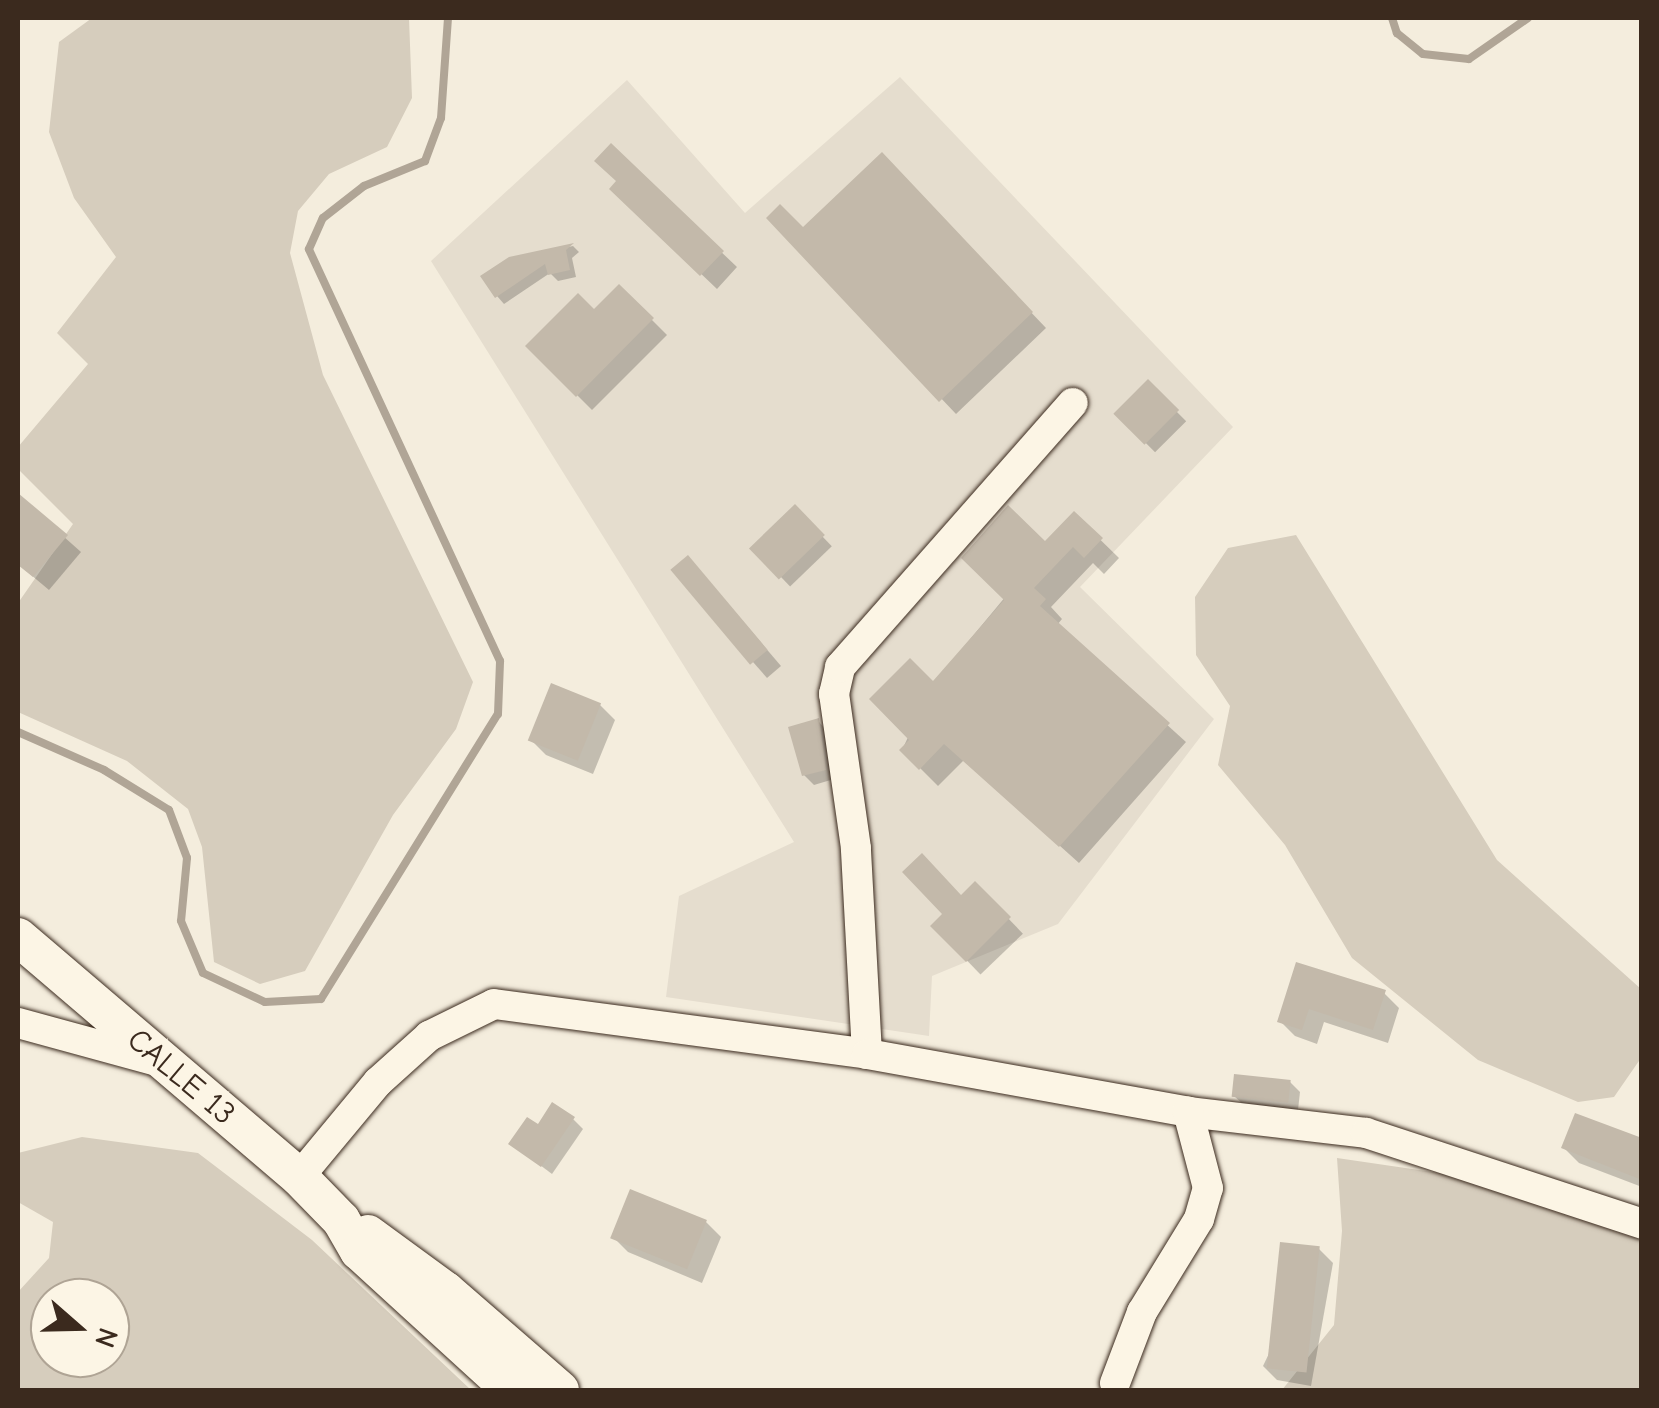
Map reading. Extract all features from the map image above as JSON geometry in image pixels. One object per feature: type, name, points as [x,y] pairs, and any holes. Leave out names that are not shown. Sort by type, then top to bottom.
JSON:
[{"type":"main road","name":"CALLE 13","points":[[18,937],[300,1177],[341,1220]]},
{"type":"main road","points":[[341,1220],[359,1251],[511,1390]]},
{"type":"main road","points":[[341,1220],[446,1291],[560,1390]]},
{"type":"street","points":[[866,1054],[856,848],[834,694],[840,668],[1073,404]]},
{"type":"street","points":[[300,1177],[404,1059],[461,1016],[494,1004],[866,1054],[1188,1112],[1382,1137],[1642,1224]]},
{"type":"street","points":[[18,1023],[167,1064]]},
{"type":"street","points":[[1114,1384],[1142,1312],[1199,1219],[1208,1188],[1188,1112]]},
{"type":"shaded area","points":[[92,18],[409,18],[412,98],[387,147],[329,174],[298,211],[290,253],[323,375],[473,682],[456,729],[393,815],[305,971],[260,984],[214,962],[202,847],[188,809],[127,761],[18,712],[18,603],[73,524],[18,469],[18,447],[88,364],[57,333],[116,257],[74,198],[49,132],[59,42]]},
{"type":"shaded area","points":[[900,77],[1233,427],[1080,587],[1214,719],[1058,924],[932,976],[929,1036],[666,997],[679,896],[794,842],[431,261],[627,80],[745,213]]},
{"type":"shaded area","points":[[1296,535],[1497,860],[1641,989],[1641,1058],[1614,1097],[1578,1102],[1478,1060],[1352,958],[1285,845],[1218,765],[1230,706],[1196,655],[1195,597],[1228,548]]},
{"type":"shaded area","points":[[82,1137],[198,1153],[312,1240],[471,1390],[18,1390],[18,1292],[30,1279],[30,1378],[130,1378],[130,1278],[31,1278],[49,1258],[53,1222],[18,1202],[18,1153]]},
{"type":"shaded area","points":[[1337,1158],[1501,1182],[1641,1236],[1641,1390],[1282,1390],[1334,1325],[1342,1231]]},
{"type":"building","points":[[611,143],[724,251],[700,276],[609,189],[616,181],[594,161]]},
{"type":"building","points":[[882,152],[1033,312],[939,402],[766,218],[780,204],[803,227]]},
{"type":"building","points":[[574,243],[566,250],[570,270],[548,275],[545,264],[495,298],[480,276],[509,257]]},
{"type":"building","points":[[619,284],[654,318],[576,397],[525,346],[578,293],[594,309]]},
{"type":"building","points":[[1148,379],[1179,410],[1144,445],[1113,414]]},
{"type":"building","points":[[18,493],[68,535],[33,577],[18,565]]},
{"type":"building","points":[[795,504],[825,535],[779,579],[749,548]]},
{"type":"building","points":[[1008,505],[1045,541],[1074,511],[1103,538],[1084,558],[1073,547],[1034,588],[1046,599],[1040,606],[1170,723],[1059,847],[944,744],[919,770],[899,750],[909,740],[869,699],[910,658],[933,681],[1004,600],[961,558]]},
{"type":"building","points":[[688,555],[768,650],[750,665],[670,570]]},
{"type":"building","points":[[551,683],[601,703],[578,761],[528,740]]},
{"type":"building","points":[[819,718],[826,770],[802,776],[788,727]]},
{"type":"building","points":[[922,853],[961,895],[975,881],[1011,917],[966,962],[930,926],[942,914],[902,872]]},
{"type":"building","points":[[1296,962],[1386,990],[1373,1030],[1309,1009],[1302,1030],[1277,1022]]},
{"type":"building","points":[[1234,1074],[1291,1080],[1288,1103],[1232,1097]]},
{"type":"building","points":[[552,1102],[575,1117],[541,1167],[508,1144],[527,1117],[538,1124]]},
{"type":"building","points":[[1575,1113],[1642,1138],[1642,1180],[1561,1148]]},
{"type":"building","points":[[630,1189],[707,1220],[687,1269],[610,1238]]},
{"type":"building","points":[[1280,1242],[1320,1246],[1307,1372],[1267,1368]]},
{"type":"waterway","points":[[18,732],[104,770],[169,810],[187,858],[181,921],[203,973],[265,1002],[321,999],[498,714],[500,661],[309,249],[323,218],[364,186],[425,161],[441,118],[448,18]]},
{"type":"waterway","points":[[1392,18],[1397,33],[1423,54],[1469,59],[1528,18]]}]
